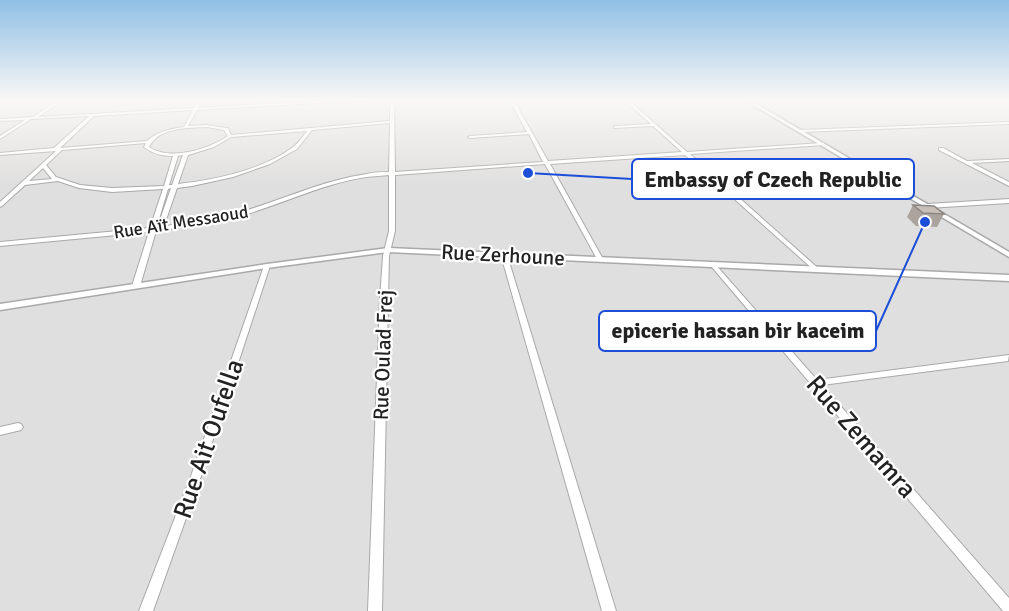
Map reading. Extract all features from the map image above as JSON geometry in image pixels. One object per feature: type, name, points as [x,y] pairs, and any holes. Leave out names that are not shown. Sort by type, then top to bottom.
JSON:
[{"type":"street","points":[[0,138],[17,128]]},
{"type":"street","points":[[0,205],[80,128]]},
{"type":"street","points":[[0,154],[147,142],[165,133],[190,128]]},
{"type":"street","points":[[203,128],[226,129],[230,136]]},
{"type":"street","points":[[147,142],[148,150],[176,154],[213,147],[230,136],[335,128]]},
{"type":"street","name":"Rue Oulad Frej","points":[[375,611],[388,250],[392,231],[392,128]]},
{"type":"street","points":[[527,128],[600,259]]},
{"type":"street","points":[[658,128],[817,270]]},
{"type":"street","points":[[794,128],[1009,255]]},
{"type":"street","points":[[800,131],[891,128]]},
{"type":"street","points":[[25,183],[58,180],[80,187],[106,190],[175,187],[232,176],[271,162],[302,144],[310,130]]},
{"type":"street","points":[[470,137],[530,133]]},
{"type":"street","name":"Rue Aït Messaoud","points":[[0,244],[156,228],[228,217],[274,204],[337,181],[392,172],[822,144]]},
{"type":"street","points":[[941,149],[1009,184]]},
{"type":"street","points":[[136,286],[156,228],[164,217],[186,153]]},
{"type":"street","points":[[156,228],[155,221],[176,154]]},
{"type":"street","points":[[966,162],[1009,160]]},
{"type":"street","points":[[44,165],[58,180]]},
{"type":"street","points":[[928,206],[1009,201]]},
{"type":"street","name":"Rue Zerhoune","points":[[0,308],[267,266],[388,250],[1009,278]]},
{"type":"street","points":[[504,255],[609,611]]},
{"type":"street","name":"Rue Zemamra","points":[[713,265],[1009,608]]},
{"type":"street","name":"Rue Ait Oufella","points":[[146,611],[192,486],[267,266]]},
{"type":"street","points":[[814,383],[1008,358]]},
{"type":"street","points":[[0,432],[18,427]]},
{"type":"shaded area","points":[[0,128],[1009,128],[1009,611],[0,611]]},
{"type":"building","points":[[913,205],[934,206],[944,214],[923,213]]},
{"type":"place","name":"Embassy of Czech Republic","points":[[528,173]]},
{"type":"place","name":"epicerie hassan bir kaceim","points":[[925,222]]}]
